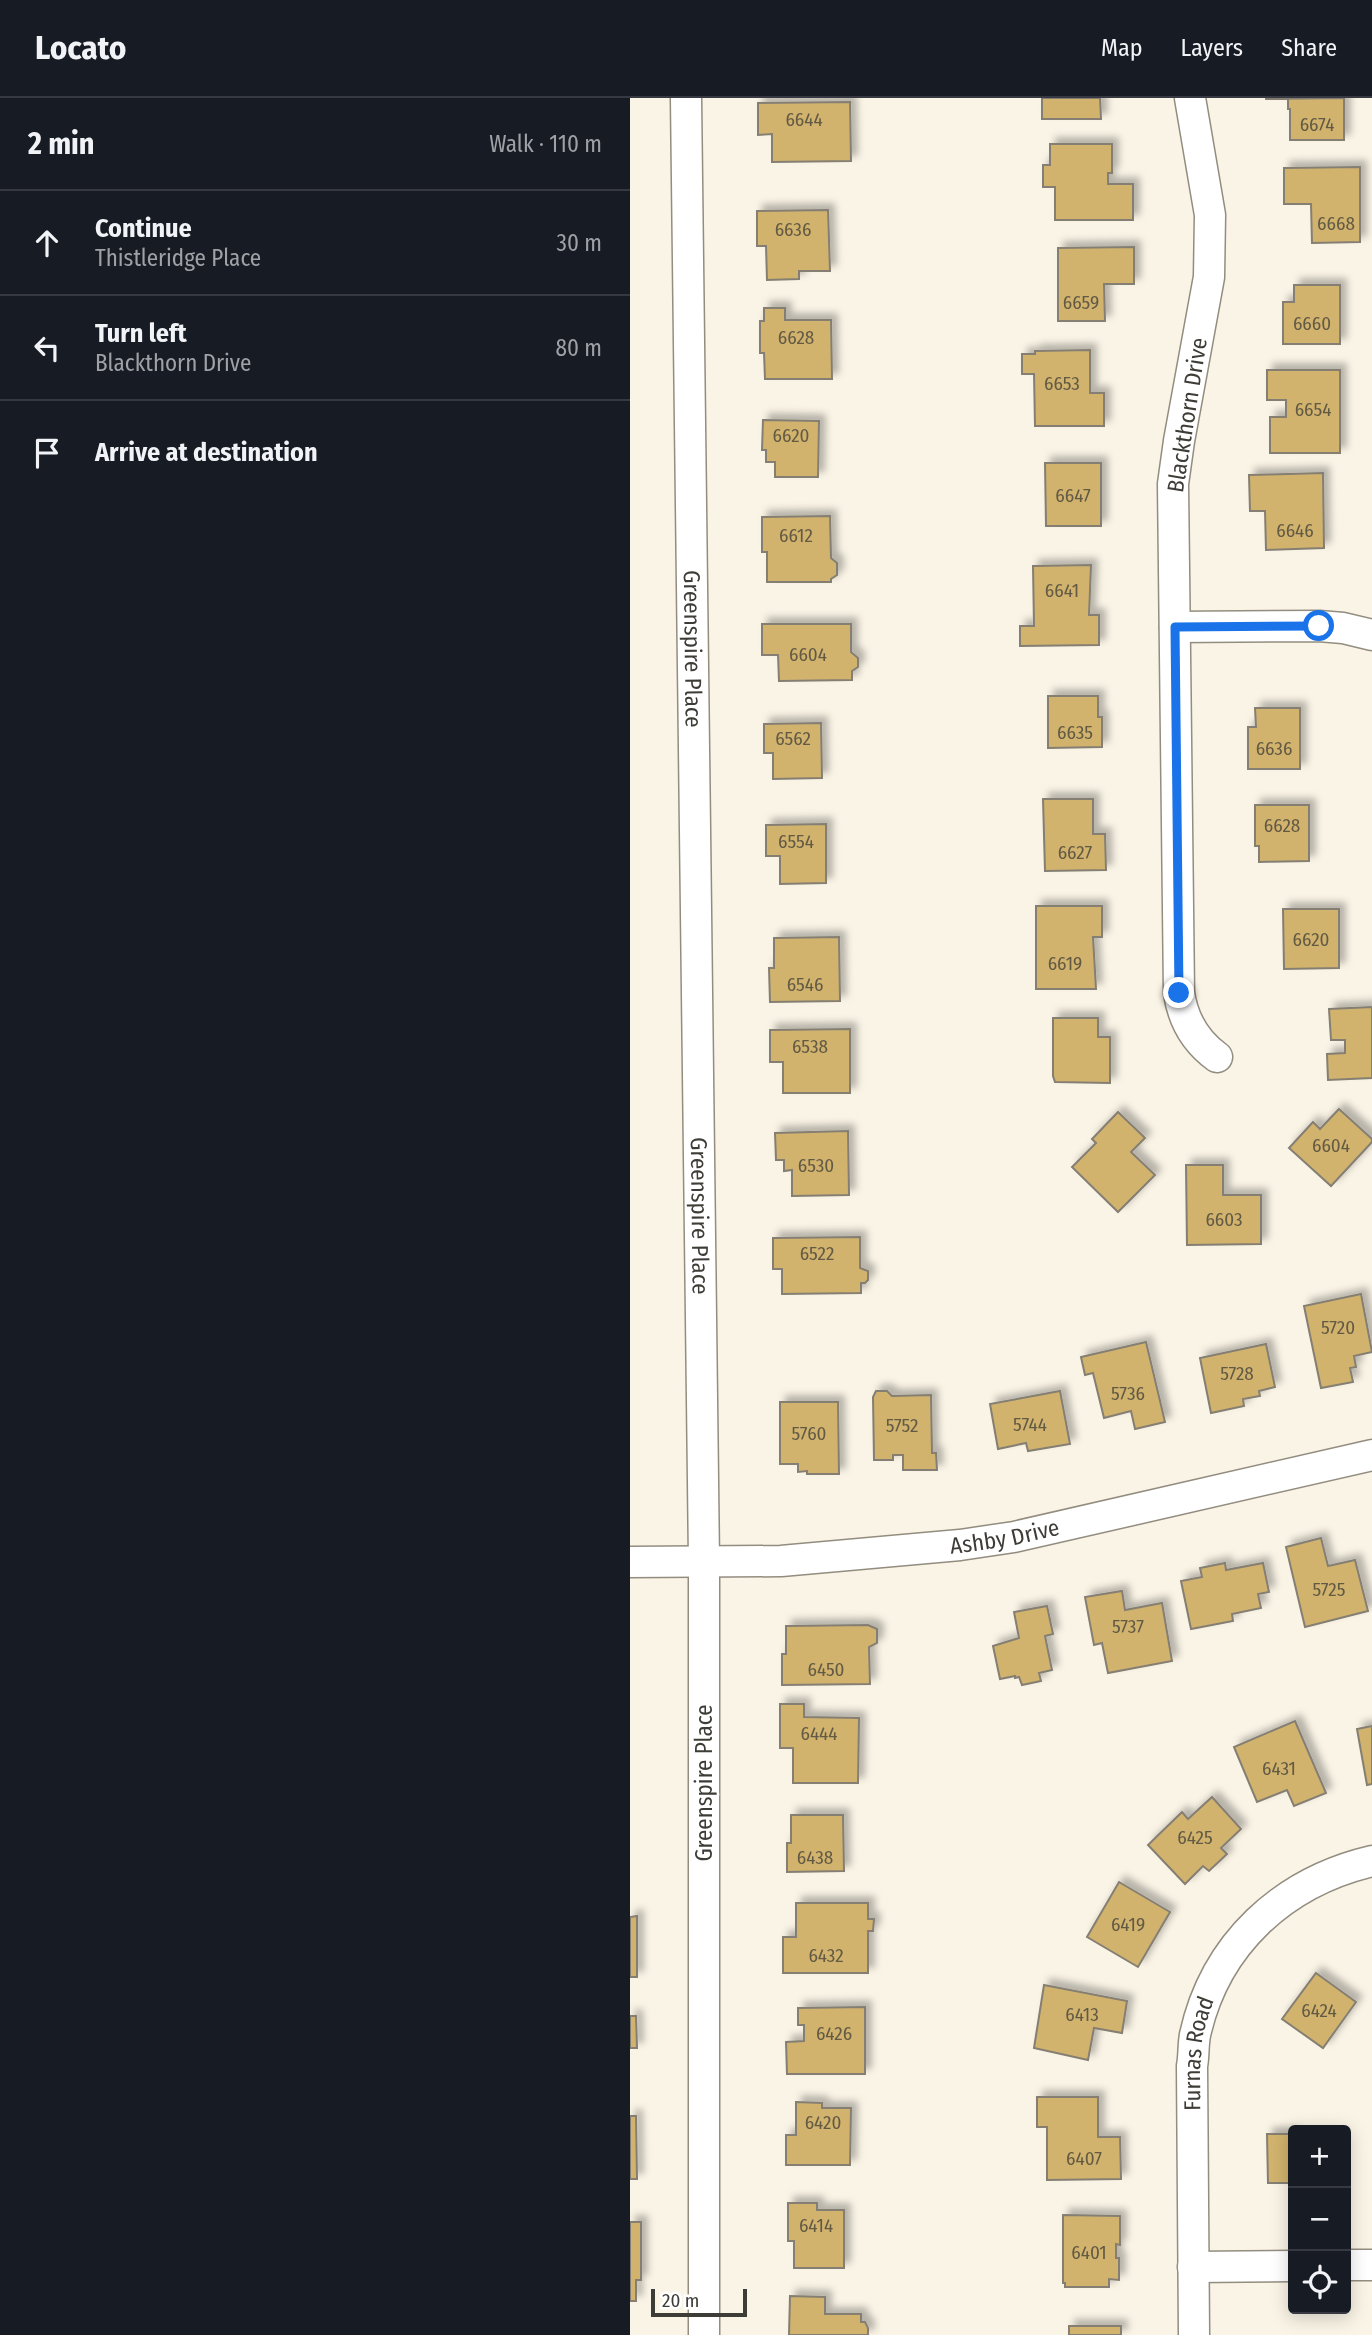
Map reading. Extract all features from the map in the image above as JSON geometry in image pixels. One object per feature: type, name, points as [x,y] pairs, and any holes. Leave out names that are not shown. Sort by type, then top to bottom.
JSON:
[{"type":"street","name":"Greenspire Place","points":[[685,98],[704,1562],[704,2335]]},
{"type":"street","name":"Blackthorn Drive","points":[[1190,98],[1210,215],[1209,277],[1173,484],[1179,993],[1181,1010],[1188,1025],[1203,1046],[1217,1057]]},
{"type":"street","points":[[1175,627],[1319,626],[1372,635]]},
{"type":"street","name":"Ashby Drive","points":[[630,1562],[781,1561],[960,1545],[1014,1537],[1372,1455]]},
{"type":"street","name":"Furnas Road","points":[[1194,2335],[1192,2066],[1195,2036],[1214,1980],[1229,1954],[1249,1930],[1282,1900],[1333,1872],[1372,1861]]},
{"type":"street","points":[[1351,2265],[1372,2265]]},
{"type":"street","points":[[1193,2267],[1288,2266]]},
{"type":"building","points":[[1042,98],[1100,98],[1101,119],[1042,119]]},
{"type":"building","points":[[1344,98],[1344,140],[1290,140],[1288,99],[1265,99]]},
{"type":"building","points":[[850,102],[851,161],[772,162],[772,134],[758,135],[758,103]]},
{"type":"building","points":[[1050,144],[1112,144],[1112,173],[1108,173],[1108,184],[1133,184],[1133,220],[1055,220],[1055,187],[1043,187],[1043,165],[1050,165]]},
{"type":"building","points":[[1360,167],[1360,242],[1312,243],[1311,204],[1284,204],[1284,168]]},
{"type":"building","points":[[828,210],[830,271],[799,271],[799,279],[767,280],[766,246],[757,246],[757,211]]},
{"type":"building","points":[[1134,247],[1134,284],[1104,284],[1105,321],[1058,321],[1058,248]]},
{"type":"building","points":[[1294,285],[1340,285],[1340,344],[1283,344],[1283,302],[1294,302]]},
{"type":"building","points":[[764,308],[785,308],[785,320],[831,320],[832,379],[765,379],[764,353],[760,353],[760,321],[764,321]]},
{"type":"building","points":[[1090,350],[1090,393],[1104,393],[1104,426],[1035,426],[1034,374],[1022,374],[1022,354],[1035,354],[1035,351]]},
{"type":"building","points":[[1267,370],[1340,370],[1340,453],[1270,453],[1270,417],[1286,417],[1286,400],[1267,400]]},
{"type":"building","points":[[763,420],[819,421],[818,477],[775,477],[775,462],[766,462],[766,450],[762,450]]},
{"type":"building","points":[[1045,463],[1101,463],[1101,526],[1046,526]]},
{"type":"building","points":[[1323,473],[1324,548],[1266,550],[1265,511],[1250,511],[1249,475]]},
{"type":"building","points":[[830,516],[831,558],[837,563],[837,575],[831,582],[767,582],[767,552],[762,552],[762,517]]},
{"type":"building","points":[[1091,565],[1089,615],[1099,615],[1099,645],[1020,646],[1020,626],[1034,626],[1033,566]]},
{"type":"building","points":[[762,624],[851,624],[851,652],[858,658],[858,667],[852,671],[852,680],[779,681],[778,655],[762,655]]},
{"type":"building","points":[[1048,696],[1098,696],[1098,717],[1102,717],[1102,747],[1048,748]]},
{"type":"building","points":[[1255,708],[1300,708],[1300,769],[1248,769],[1248,727],[1256,727]]},
{"type":"building","points":[[821,723],[822,778],[773,779],[773,753],[764,753],[764,724]]},
{"type":"building","points":[[1043,799],[1093,799],[1093,834],[1105,834],[1106,870],[1045,871]]},
{"type":"building","points":[[1255,805],[1309,805],[1309,861],[1259,862],[1259,846],[1255,846]]},
{"type":"building","points":[[826,824],[826,883],[780,884],[780,856],[766,856],[766,825]]},
{"type":"building","points":[[1036,906],[1102,906],[1102,937],[1093,937],[1096,989],[1036,989]]},
{"type":"building","points":[[1283,909],[1339,909],[1339,968],[1284,969]]},
{"type":"building","points":[[839,937],[840,1001],[770,1002],[769,968],[774,968],[774,938]]},
{"type":"building","points":[[1372,1007],[1372,1078],[1328,1080],[1327,1054],[1345,1053],[1345,1040],[1331,1040],[1329,1009]]},
{"type":"building","points":[[1053,1018],[1098,1018],[1098,1037],[1110,1037],[1110,1083],[1055,1082]]},
{"type":"building","points":[[850,1029],[850,1093],[783,1093],[783,1062],[770,1062],[770,1030]]},
{"type":"building","points":[[1339,1109],[1372,1139],[1372,1142],[1331,1186],[1289,1148],[1313,1122],[1320,1129]]},
{"type":"building","points":[[1118,1112],[1145,1138],[1131,1152],[1155,1175],[1118,1212],[1072,1167],[1096,1143],[1092,1139]]},
{"type":"building","points":[[848,1131],[849,1195],[792,1196],[792,1170],[784,1171],[784,1160],[776,1160],[775,1133]]},
{"type":"building","points":[[1186,1165],[1223,1165],[1223,1195],[1261,1195],[1261,1244],[1187,1245]]},
{"type":"building","points":[[860,1237],[860,1268],[868,1271],[868,1280],[861,1283],[861,1293],[782,1294],[782,1269],[773,1269],[773,1238]]},
{"type":"building","points":[[1361,1294],[1372,1352],[1354,1356],[1356,1367],[1350,1368],[1353,1382],[1321,1388],[1304,1306]]},
{"type":"building","points":[[1146,1342],[1165,1422],[1135,1429],[1131,1411],[1104,1418],[1093,1373],[1085,1375],[1081,1357]]},
{"type":"building","points":[[1266,1344],[1275,1387],[1259,1391],[1260,1396],[1243,1399],[1244,1406],[1211,1413],[1200,1358]]},
{"type":"building","points":[[876,1391],[887,1391],[892,1396],[931,1395],[932,1453],[936,1453],[937,1470],[903,1470],[903,1455],[893,1455],[893,1460],[874,1460],[873,1397]]},
{"type":"building","points":[[1060,1391],[1070,1444],[1028,1451],[1026,1443],[998,1449],[990,1404]]},
{"type":"building","points":[[780,1402],[838,1402],[839,1474],[807,1474],[807,1471],[798,1472],[798,1464],[780,1464]]},
{"type":"building","points":[[1321,1538],[1328,1566],[1355,1560],[1368,1611],[1305,1627],[1286,1547]]},
{"type":"building","points":[[1225,1563],[1226,1570],[1263,1563],[1269,1592],[1258,1594],[1261,1608],[1232,1614],[1233,1621],[1191,1629],[1181,1581],[1202,1577],[1200,1568]]},
{"type":"building","points":[[1122,1591],[1125,1610],[1162,1603],[1172,1661],[1108,1673],[1102,1643],[1094,1645],[1085,1597]]},
{"type":"building","points":[[1047,1606],[1053,1634],[1045,1636],[1052,1670],[1039,1673],[1041,1681],[1022,1685],[1019,1677],[1000,1679],[993,1646],[1019,1638],[1014,1612]]},
{"type":"building","points":[[868,1625],[877,1629],[877,1643],[869,1647],[870,1684],[782,1685],[786,1626]]},
{"type":"building","points":[[780,1704],[804,1704],[804,1717],[859,1718],[858,1783],[793,1783],[793,1748],[780,1748]]},
{"type":"building","points":[[1295,1721],[1326,1793],[1294,1806],[1287,1790],[1257,1802],[1234,1747]]},
{"type":"building","points":[[1372,1726],[1372,1784],[1367,1785],[1357,1729]]},
{"type":"building","points":[[1212,1797],[1241,1829],[1221,1848],[1227,1854],[1209,1871],[1203,1866],[1185,1884],[1148,1845],[1182,1812],[1188,1819]]},
{"type":"building","points":[[791,1815],[843,1815],[844,1871],[787,1872]]},
{"type":"building","points":[[1119,1882],[1170,1912],[1138,1967],[1087,1937]]},
{"type":"building","points":[[796,1903],[868,1903],[868,1919],[874,1919],[873,1931],[868,1931],[868,1973],[783,1973],[783,1937],[796,1937]]},
{"type":"building","points":[[637,1916],[637,1977],[630,1977],[630,1917]]},
{"type":"building","points":[[1316,1973],[1356,2002],[1323,2048],[1282,2019]]},
{"type":"building","points":[[1044,1985],[1127,2001],[1122,2033],[1094,2028],[1088,2060],[1034,2048]]},
{"type":"building","points":[[865,2007],[865,2074],[787,2074],[786,2042],[804,2041],[804,2025],[798,2025],[798,2008]]},
{"type":"building","points":[[630,2016],[636,2016],[637,2048],[630,2048]]},
{"type":"building","points":[[1037,2097],[1098,2097],[1098,2137],[1120,2137],[1121,2179],[1047,2180],[1047,2127],[1037,2127]]},
{"type":"building","points":[[796,2102],[822,2103],[822,2108],[851,2108],[850,2165],[786,2165],[786,2135],[796,2135]]},
{"type":"building","points":[[630,2116],[636,2116],[637,2179],[630,2179]]},
{"type":"building","points":[[1267,2134],[1288,2134],[1288,2183],[1268,2183]]},
{"type":"building","points":[[788,2203],[817,2203],[817,2210],[844,2210],[844,2268],[794,2268],[794,2241],[788,2241]]},
{"type":"building","points":[[1063,2215],[1120,2216],[1120,2245],[1116,2244],[1119,2280],[1109,2279],[1109,2287],[1065,2287]]},
{"type":"building","points":[[630,2222],[641,2222],[641,2280],[636,2280],[636,2301],[630,2301]]},
{"type":"building","points":[[790,2296],[825,2297],[825,2314],[861,2314],[861,2322],[865,2322],[868,2335],[789,2335]]},
{"type":"building","points":[[1069,2326],[1121,2326],[1121,2335],[1069,2335]]},
{"type":"route","points":[[1179,993],[1175,627],[1319,626]]}]
